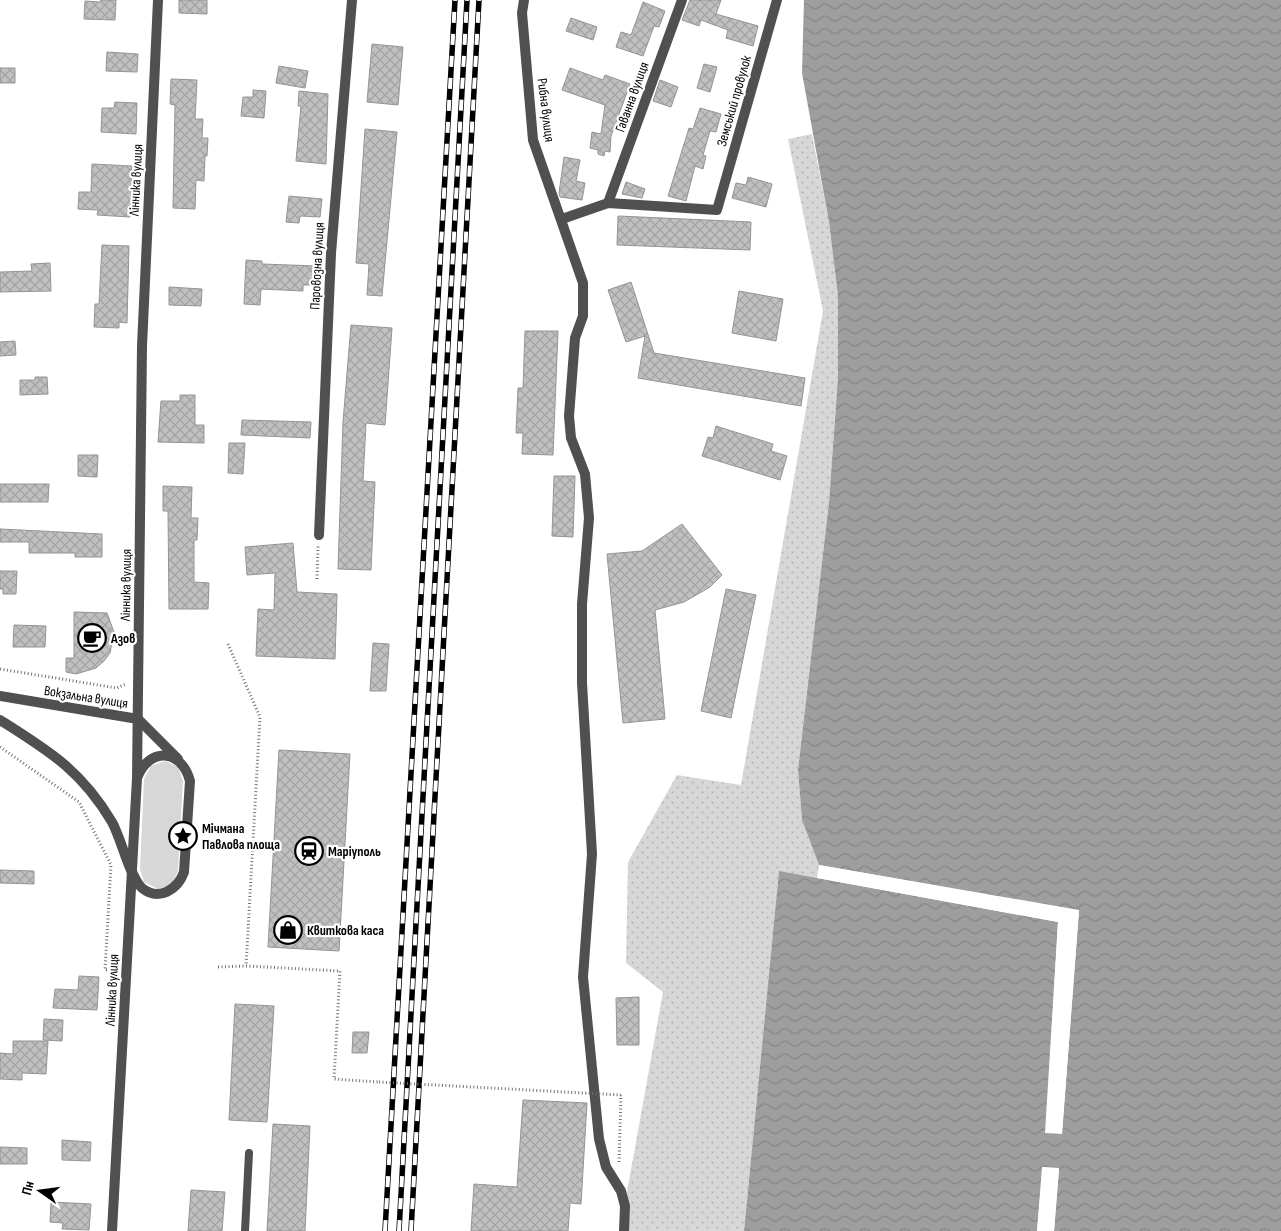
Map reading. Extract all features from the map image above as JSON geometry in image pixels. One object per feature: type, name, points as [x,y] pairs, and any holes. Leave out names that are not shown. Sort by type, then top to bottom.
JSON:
[{"type":"street","name":"Лінника вулиця","points":[[112,1231],[137,778],[142,346],[158,0]]},
{"type":"street","name":"Паровозна вулиця","points":[[319,535],[331,253],[352,0]]},
{"type":"street","name":"Рибна вулиця","points":[[524,0],[522,13],[533,140],[583,283],[583,316],[574,338],[569,416],[571,438],[585,474],[589,518],[582,614],[582,683],[592,854],[583,977],[599,1140],[606,1167],[621,1191],[625,1206],[624,1231]]},
{"type":"street","name":"Гаванна вулиця","points":[[608,203],[682,0]]},
{"type":"street","name":"Земський провулок","points":[[608,203],[717,210],[777,0]]},
{"type":"street","points":[[562,219],[608,203]]},
{"type":"street","name":"Вокзальна вулиця","points":[[0,696],[138,719],[180,761]]},
{"type":"street","points":[[0,720],[56,756],[75,773],[91,792],[112,824],[136,880],[143,889],[154,893]]},
{"type":"street","points":[[131,892],[165,893],[181,881],[184,872],[190,781],[187,770],[180,761],[170,756],[159,756],[149,760],[141,768],[137,778]]},
{"type":"lane","points":[[245,1231],[249,1153]]},
{"type":"path","points":[[317,579],[319,535]]},
{"type":"path","points":[[228,644],[260,717],[246,966]]},
{"type":"path","points":[[0,669],[117,688]]},
{"type":"path","points":[[0,747],[79,802],[111,865],[105,970]]},
{"type":"path","points":[[253,848],[274,849]]},
{"type":"path","points":[[218,967],[246,966],[340,971],[334,1079],[621,1096],[618,1140]]},
{"type":"shaded area","points":[[812,134],[829,222],[838,296],[838,377],[829,502],[798,770],[802,820],[819,865],[817,878],[779,872],[744,1231],[620,1231],[663,992],[626,963],[628,862],[677,775],[741,785],[823,311],[788,139]]},
{"type":"shaded area","points":[[165,761],[178,767],[183,781],[178,871],[172,884],[158,889],[144,882],[140,869],[144,779],[151,766]]},
{"type":"water","points":[[804,0],[1281,0],[1281,1231],[1054,1231],[1059,1169],[1043,1167],[1037,1231],[744,1231],[779,871],[1058,922],[1046,1133],[1062,1133],[1079,911],[819,865],[802,820],[798,770],[829,502],[838,377],[838,296],[829,222],[802,73]]},
{"type":"pier","points":[[819,865],[1079,910],[1062,1134],[1045,1133],[1058,922],[817,878],[818,876],[1060,920],[1048,1131],[1060,1131],[1076,912],[819,867]]},
{"type":"pier","points":[[1042,1167],[1059,1168],[1054,1231],[1052,1231],[1056,1171],[1045,1170],[1040,1231],[1037,1231]]},
{"type":"building","points":[[101,0],[116,0],[115,20],[84,19],[85,1],[100,2]]},
{"type":"building","points":[[179,0],[207,0],[207,14],[179,13]]},
{"type":"building","points":[[690,0],[721,0],[716,14],[758,26],[753,46],[726,38],[728,30],[701,20],[699,26],[682,20]]},
{"type":"building","points":[[643,2],[665,11],[659,27],[654,26],[643,56],[616,47],[621,32],[631,35]]},
{"type":"building","points":[[571,18],[597,27],[593,40],[566,31]]},
{"type":"building","points":[[372,44],[403,47],[398,105],[367,102]]},
{"type":"building","points":[[107,52],[138,54],[137,72],[106,71]]},
{"type":"building","points":[[704,64],[717,67],[710,92],[697,88]]},
{"type":"building","points":[[279,66],[308,71],[305,88],[276,83]]},
{"type":"building","points":[[0,68],[15,68],[15,83],[0,83]]},
{"type":"building","points":[[570,68],[603,80],[605,75],[630,84],[611,136],[610,152],[605,151],[604,156],[598,154],[598,150],[590,148],[592,132],[601,134],[605,105],[562,90]]},
{"type":"building","points":[[171,79],[197,80],[195,119],[203,119],[202,138],[208,138],[204,181],[196,180],[195,209],[173,208],[175,105],[170,104]]},
{"type":"building","points":[[660,80],[678,87],[671,107],[653,101]]},
{"type":"building","points":[[253,90],[266,91],[264,118],[241,116],[243,97],[253,97]]},
{"type":"building","points":[[299,91],[328,94],[326,164],[296,161],[301,106],[298,106]]},
{"type":"building","points":[[115,102],[137,103],[136,134],[101,132],[102,108],[114,108]]},
{"type":"building","points":[[700,108],[721,114],[716,132],[710,131],[703,155],[706,156],[703,169],[695,166],[686,201],[668,196],[689,128],[693,129]]},
{"type":"building","points":[[365,129],[397,132],[382,296],[367,295],[369,264],[356,263]]},
{"type":"building","points":[[564,157],[580,160],[576,181],[585,183],[582,200],[560,197]]},
{"type":"building","points":[[92,164],[132,166],[130,217],[97,215],[98,210],[78,209],[79,192],[91,192]]},
{"type":"building","points":[[748,177],[772,184],[766,207],[732,198],[736,183],[746,185]]},
{"type":"building","points":[[626,182],[645,189],[642,198],[622,194]]},
{"type":"building","points":[[289,196],[322,199],[320,217],[300,216],[299,223],[286,222]]},
{"type":"building","points":[[618,216],[751,222],[750,250],[617,245]]},
{"type":"building","points":[[102,245],[129,246],[127,323],[119,322],[119,328],[94,327],[95,304],[99,304]]},
{"type":"building","points":[[246,260],[262,261],[262,264],[317,266],[316,285],[303,285],[303,291],[261,289],[260,305],[244,304]]},
{"type":"building","points":[[50,263],[51,291],[0,292],[0,272],[32,271],[31,264]]},
{"type":"building","points":[[631,282],[654,353],[805,378],[801,406],[638,378],[645,336],[626,342],[608,290]]},
{"type":"building","points":[[169,287],[202,289],[201,306],[169,305]]},
{"type":"building","points":[[739,291],[783,299],[776,341],[732,333]]},
{"type":"building","points":[[351,325],[392,328],[385,425],[366,423],[363,481],[375,482],[371,570],[338,569],[343,422]]},
{"type":"building","points":[[525,331],[558,331],[553,455],[522,454],[523,433],[516,433],[518,388],[523,388]]},
{"type":"building","points":[[15,341],[16,355],[0,356],[0,342]]},
{"type":"building","points":[[35,377],[47,377],[48,394],[20,395],[20,380],[35,380]]},
{"type":"building","points":[[180,395],[195,395],[195,425],[204,425],[204,443],[158,442],[161,401],[180,401]]},
{"type":"building","points":[[242,420],[311,422],[310,438],[241,435]]},
{"type":"building","points":[[716,426],[773,444],[771,451],[787,456],[780,480],[702,456],[708,437],[713,438]]},
{"type":"building","points":[[229,443],[245,443],[243,474],[228,473]]},
{"type":"building","points":[[78,455],[98,455],[97,477],[78,476]]},
{"type":"building","points":[[554,476],[575,476],[573,537],[552,536]]},
{"type":"building","points":[[0,484],[49,484],[48,502],[0,502]]},
{"type":"building","points":[[163,486],[192,487],[191,518],[198,518],[197,540],[194,540],[194,582],[209,583],[208,609],[169,609],[168,511],[163,511]]},
{"type":"building","points":[[682,524],[722,575],[710,587],[684,602],[655,610],[665,719],[623,723],[607,554],[642,551]]},
{"type":"building","points":[[0,529],[102,534],[102,557],[75,557],[75,553],[29,553],[29,542],[0,542]]},
{"type":"building","points":[[293,543],[297,592],[337,594],[335,659],[256,656],[258,609],[274,610],[275,573],[247,575],[245,547]]},
{"type":"building","points":[[0,571],[17,571],[16,594],[3,594],[3,589],[0,589]]},
{"type":"building","points":[[726,589],[756,595],[731,718],[701,711]]},
{"type":"building","points":[[74,612],[107,613],[114,632],[110,653],[104,661],[96,668],[76,674],[66,672],[66,658],[74,658]]},
{"type":"building","points":[[14,625],[46,626],[45,647],[13,647]]},
{"type":"building","points":[[373,643],[389,644],[386,691],[370,691]]},
{"type":"building","points":[[279,750],[350,754],[339,951],[268,947]]},
{"type":"building","points":[[0,870],[34,871],[34,884],[0,883]]},
{"type":"building","points":[[79,976],[99,977],[97,1010],[53,1008],[55,989],[78,990]]},
{"type":"building","points":[[639,997],[639,1045],[617,1045],[616,998]]},
{"type":"building","points":[[235,1004],[274,1006],[267,1122],[229,1120]]},
{"type":"building","points":[[44,1019],[63,1020],[62,1041],[43,1040]]},
{"type":"building","points":[[353,1032],[369,1032],[367,1053],[352,1053]]},
{"type":"building","points":[[13,1041],[48,1041],[46,1074],[22,1073],[22,1080],[0,1079],[0,1053],[13,1054]]},
{"type":"building","points":[[523,1100],[587,1103],[581,1204],[570,1203],[568,1231],[471,1231],[474,1184],[517,1187]]},
{"type":"building","points":[[273,1124],[310,1126],[305,1231],[267,1231]]},
{"type":"building","points":[[62,1140],[91,1142],[90,1161],[62,1160]]},
{"type":"building","points":[[0,1147],[27,1148],[27,1164],[0,1164]]},
{"type":"building","points":[[191,1190],[225,1192],[222,1231],[188,1231]]},
{"type":"building","points":[[51,1202],[91,1204],[89,1230],[62,1229],[63,1223],[50,1222]]},
{"type":"railway","points":[[385,1231],[455,0]]},
{"type":"railway","points":[[399,1231],[467,0]]},
{"type":"railway","points":[[411,1231],[479,0]]},
{"type":"place","name":"Азов","points":[[92,638]]},
{"type":"place","name":"Мічмана Павлова площа","points":[[183,836]]},
{"type":"place","name":"Маріуполь","points":[[309,851]]},
{"type":"place","name":"Квиткова каса","points":[[288,930]]}]
